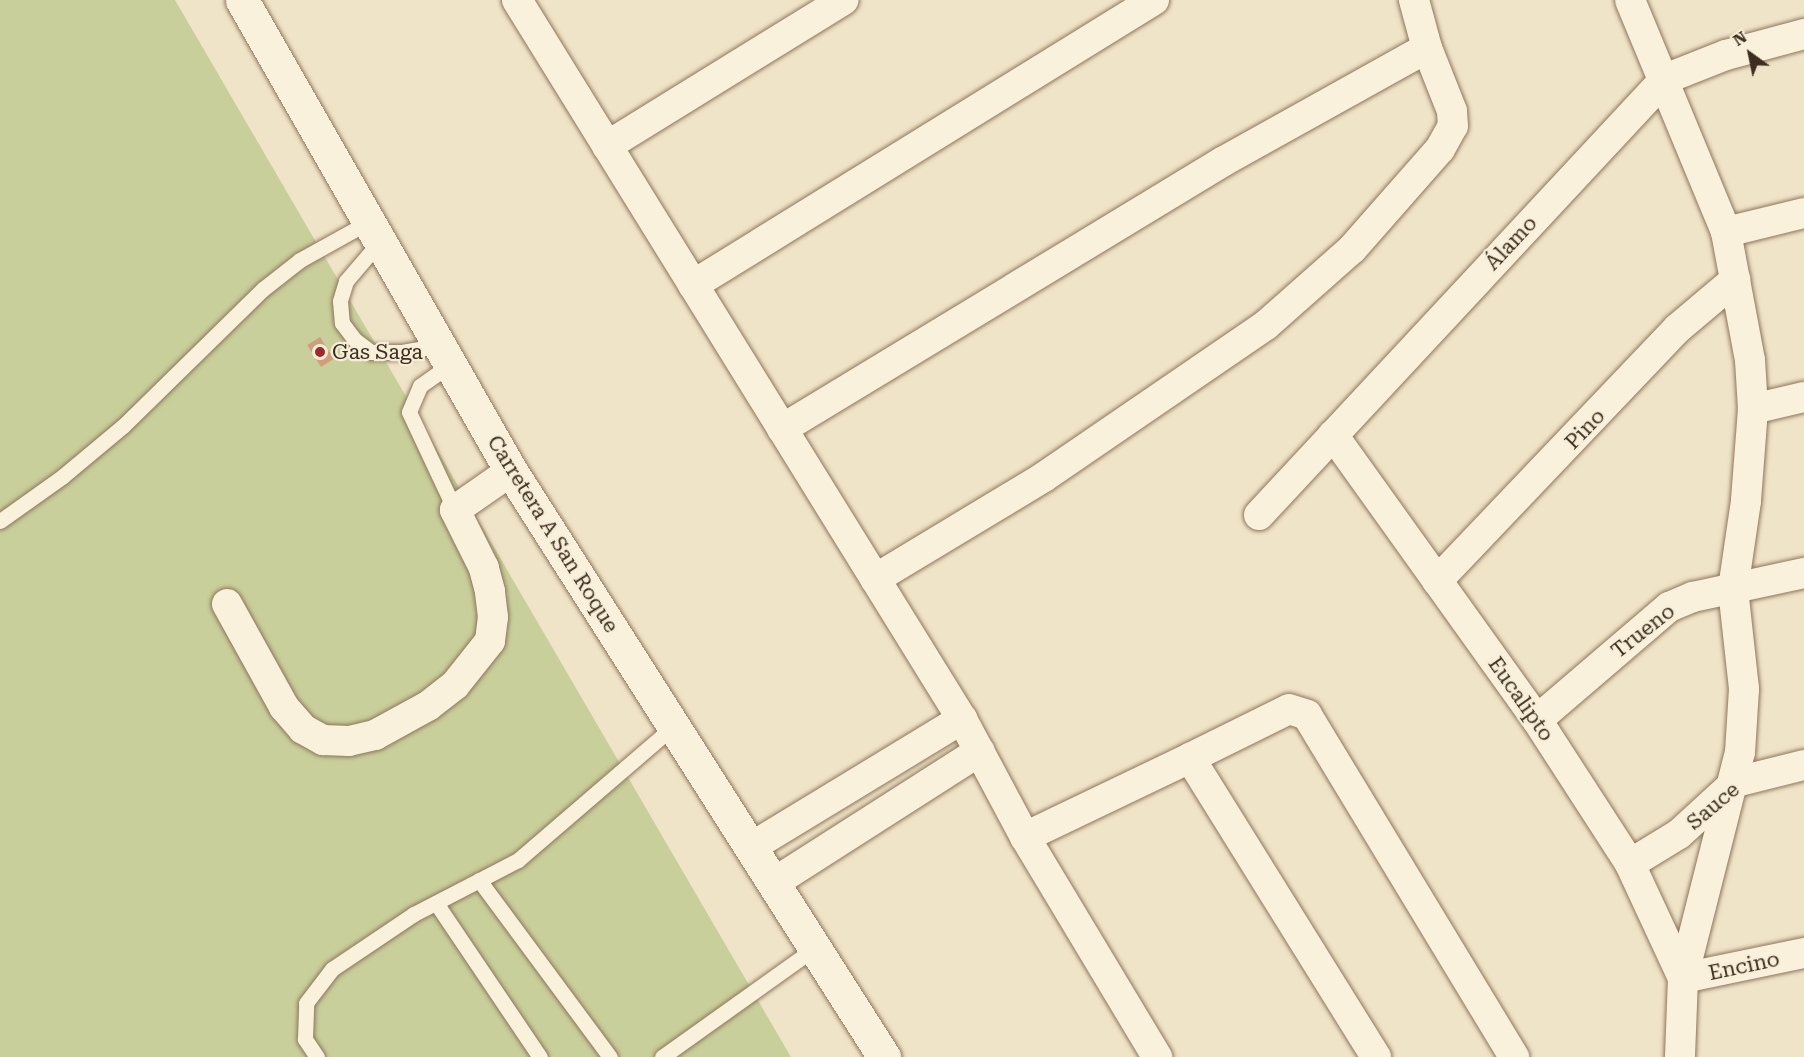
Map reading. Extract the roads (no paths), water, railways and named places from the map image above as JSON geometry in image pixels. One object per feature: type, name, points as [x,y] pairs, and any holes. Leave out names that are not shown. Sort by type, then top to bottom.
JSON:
[{"type":"main road","name":"Carretera A San Roque","points":[[242,0],[511,471],[753,846],[884,1057]]},
{"type":"street","points":[[517,0],[962,719],[1025,837],[1157,1057]]},
{"type":"street","points":[[607,146],[843,0]]},
{"type":"street","points":[[693,285],[1154,0]]},
{"type":"street","points":[[875,579],[1044,477],[1266,325],[1352,249],[1440,148],[1453,126],[1452,111],[1427,48],[1414,0]]},
{"type":"street","points":[[1630,0],[1665,79],[1726,232],[1750,360],[1753,409],[1746,501],[1733,589],[1744,689],[1736,782],[1683,978],[1680,1057]]},
{"type":"street","name":"Álamo","points":[[1259,515],[1665,79],[1726,55],[1804,34]]},
{"type":"street","points":[[782,429],[1224,161],[1427,48]]},
{"type":"street","points":[[1726,232],[1804,213]]},
{"type":"street","name":"Pino","points":[[1437,581],[1678,328],[1735,280]]},
{"type":"street","points":[[1753,409],[1804,398]]},
{"type":"street","name":"Eucalipto","points":[[1333,435],[1537,720],[1630,864],[1683,978]]},
{"type":"street","points":[[226,604],[284,707],[303,729],[323,740],[349,741],[375,735],[428,706],[455,685],[490,641],[493,617],[490,591],[483,568],[455,510],[511,471]]},
{"type":"street","name":"Trueno","points":[[1537,720],[1669,607],[1692,597],[1804,573]]},
{"type":"street","points":[[1025,837],[1289,709],[1307,715],[1514,1057]]},
{"type":"street","points":[[753,846],[962,719]]},
{"type":"street","points":[[775,882],[980,751]]},
{"type":"street","points":[[1190,758],[1376,1057]]},
{"type":"street","name":"Sauce","points":[[1630,864],[1680,834],[1736,782],[1804,765]]},
{"type":"street","name":"Encino","points":[[1683,978],[1804,953]]},
{"type":"lane","points":[[375,230],[346,281],[340,301],[342,322],[355,340],[371,352],[445,355]]},
{"type":"lane","points":[[0,521],[63,476],[123,426],[263,289],[300,260],[375,230]]},
{"type":"lane","points":[[445,355],[420,386],[409,411],[455,510]]},
{"type":"lane","points":[[317,1057],[305,1039],[306,1003],[332,969],[436,903],[518,860],[675,725]]},
{"type":"lane","points":[[479,880],[610,1057]]},
{"type":"lane","points":[[436,903],[540,1057]]},
{"type":"lane","points":[[662,1057],[816,947]]},
{"type":"place","name":"Gas Saga","points":[[320,352]]}]
